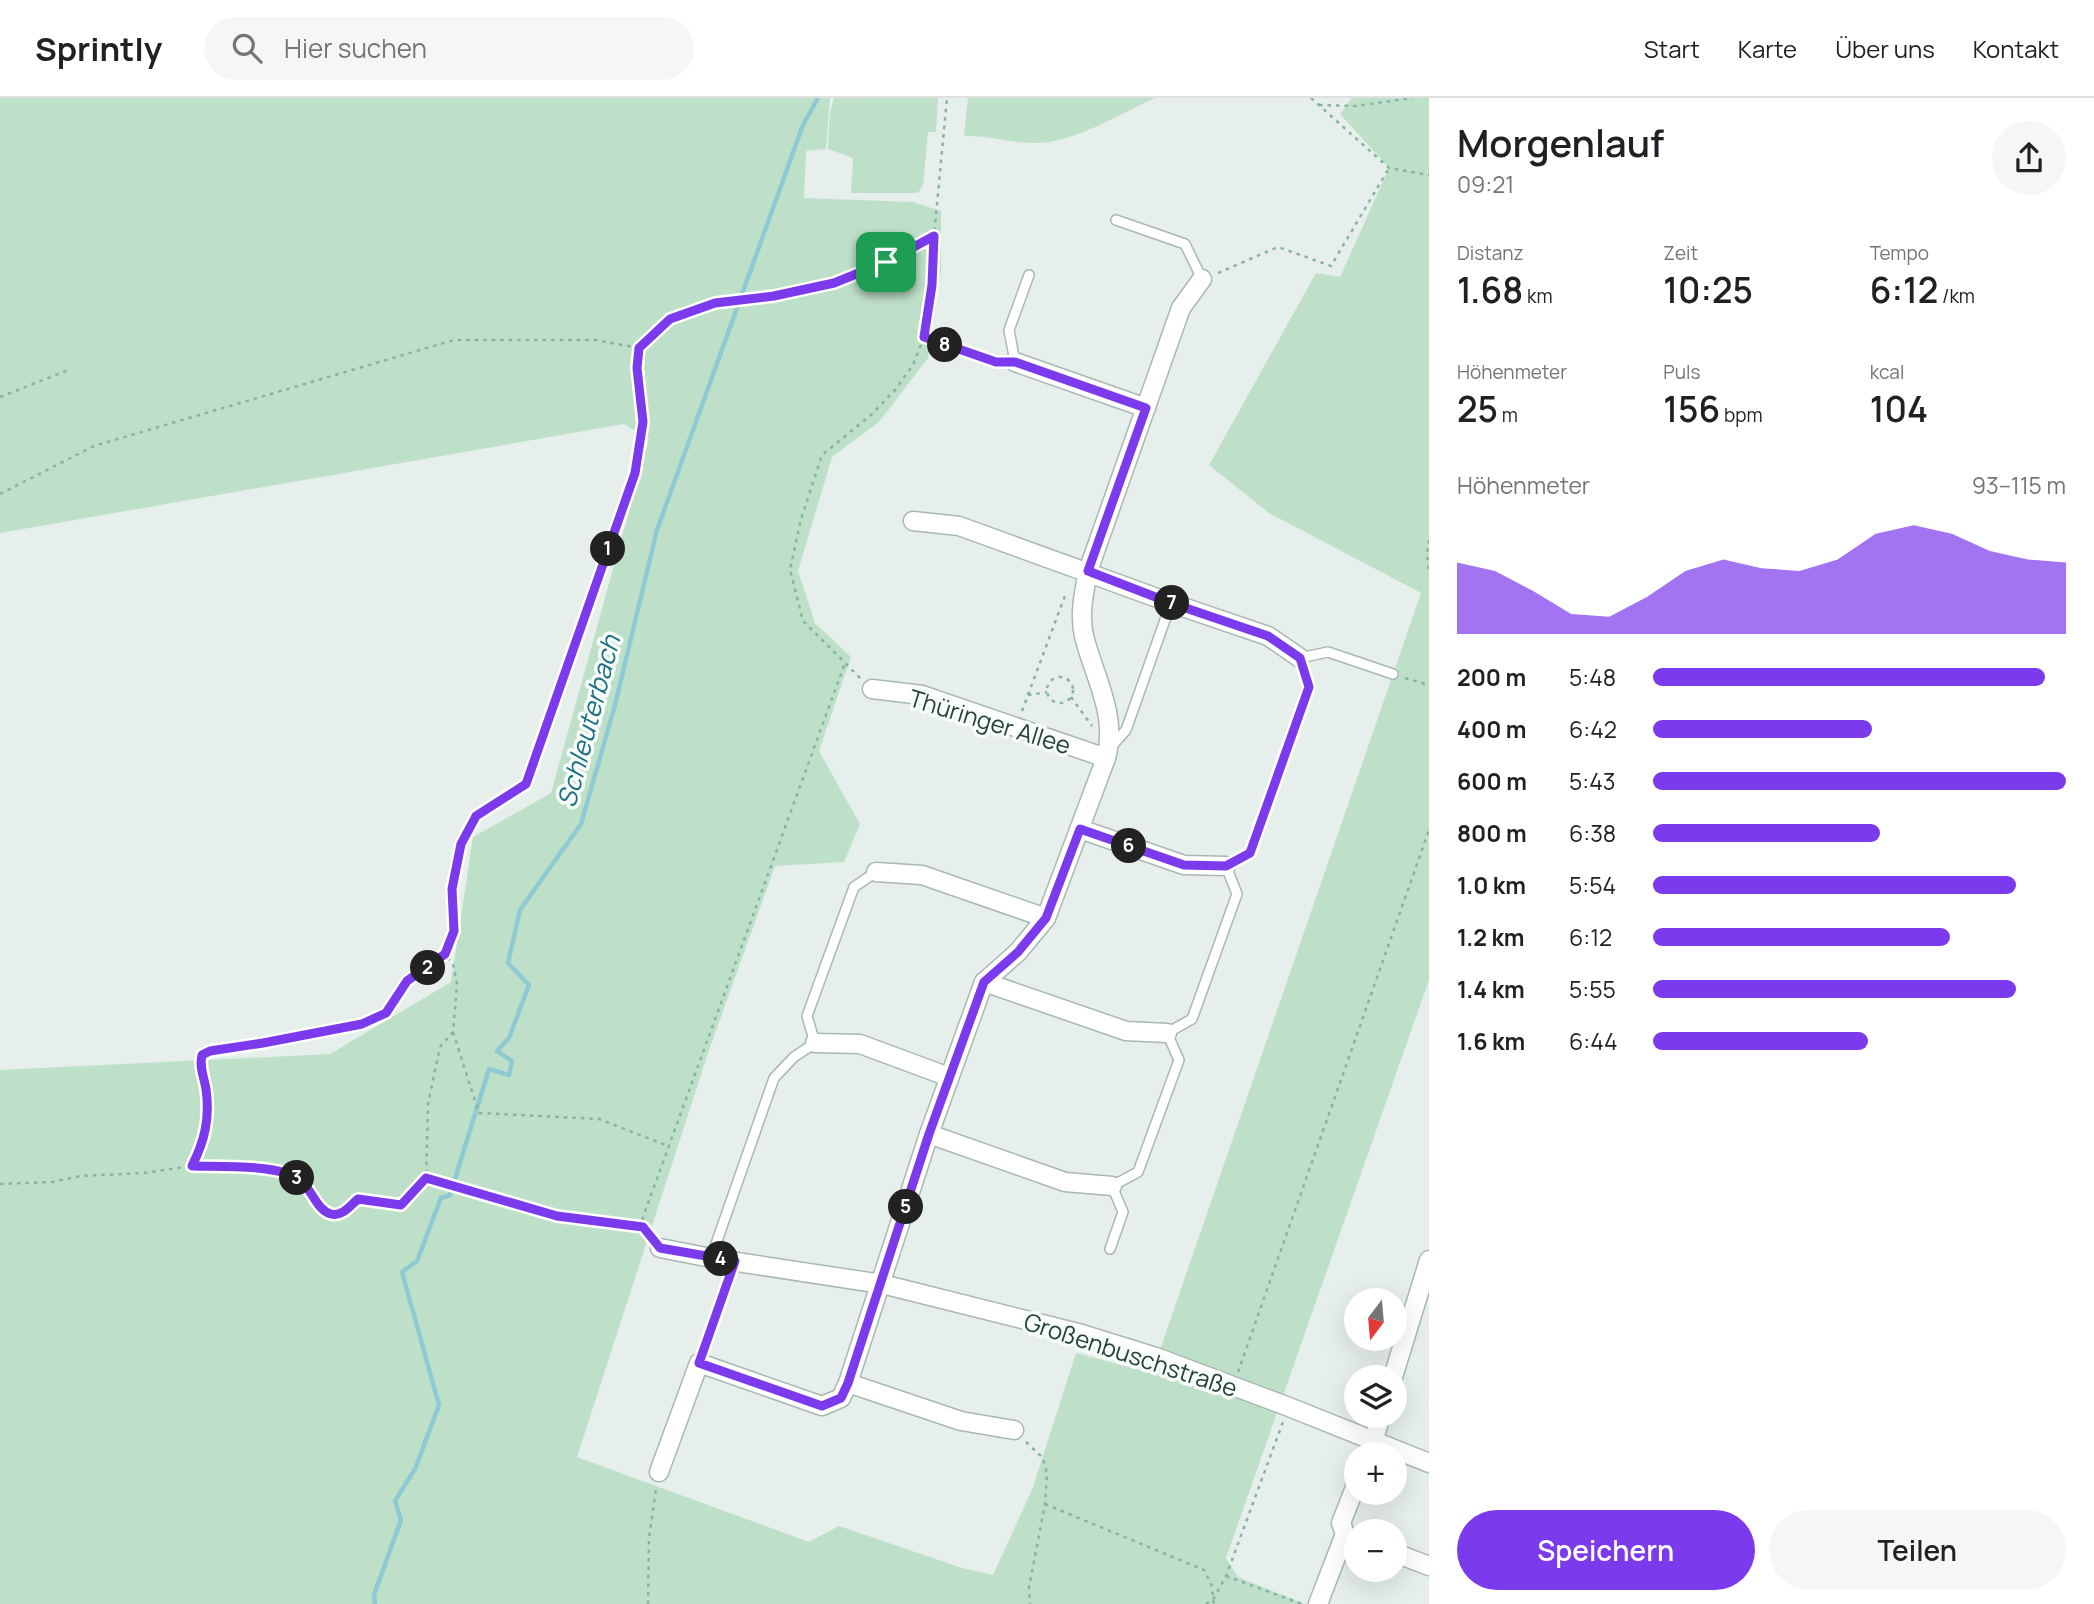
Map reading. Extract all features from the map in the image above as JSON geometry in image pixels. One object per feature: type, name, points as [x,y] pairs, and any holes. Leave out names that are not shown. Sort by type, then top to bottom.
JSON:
[{"type":"street","name":"Thüringer Allee","points":[[882,1284],[929,1134],[984,982],[1018,952],[1046,918],[1107,754],[1107,700],[1083,634],[1082,603],[1088,571],[1181,308],[1202,279]]},
{"type":"street","points":[[1015,362],[1146,408]]},
{"type":"street","points":[[913,521],[959,526],[1088,571],[1268,636],[1300,658]]},
{"type":"street","name":"Thüringer Allee","points":[[872,689],[922,695],[1107,754]]},
{"type":"street","points":[[1080,829],[1184,865],[1226,866]]},
{"type":"street","points":[[876,872],[922,875],[1046,918]]},
{"type":"street","points":[[984,982],[1126,1031],[1167,1033]]},
{"type":"street","points":[[815,1042],[860,1044],[949,1077]]},
{"type":"street","points":[[929,1134],[1065,1182],[1112,1185]]},
{"type":"street","name":"Großenbuschstraße","points":[[660,1248],[882,1284],[1082,1334],[1156,1357],[1289,1407],[1359,1442]]},
{"type":"street","points":[[1397,1365],[1429,1260]]},
{"type":"street","points":[[659,1472],[699,1363],[822,1406],[841,1398],[882,1284]]},
{"type":"street","points":[[848,1383],[961,1421],[1014,1430]]},
{"type":"street","name":"Großenbuschstraße","points":[[1407,1457],[1429,1462]]},
{"type":"street","points":[[1344,1527],[1341,1523],[1348,1505]]},
{"type":"street","points":[[1318,1604],[1344,1550]]},
{"type":"street","points":[[1407,1558],[1429,1566]]},
{"type":"lane","points":[[1116,220],[1185,244],[1202,279]]},
{"type":"lane","points":[[1015,362],[1009,330],[1029,275]]},
{"type":"lane","name":"Thüringer Allee","points":[[1107,754],[1126,730],[1171,603]]},
{"type":"lane","points":[[1110,1249],[1123,1212],[1112,1185],[1138,1172],[1178,1060],[1167,1033],[1192,1019],[1237,894],[1226,866],[1250,853],[1309,687],[1300,658],[1328,652],[1392,674]]},
{"type":"lane","points":[[711,1258],[774,1078],[794,1057],[815,1042],[807,1016],[853,887],[876,872]]},
{"type":"lane","points":[[699,1363],[735,1261]]},
{"type":"path","points":[[872,689],[803,621],[790,570],[802,519],[822,455],[871,415],[895,390],[913,365],[924,337],[932,285],[947,98]]},
{"type":"path","points":[[1311,98],[1389,168],[1429,174]]},
{"type":"path","points":[[1319,105],[1355,106],[1413,98]]},
{"type":"path","points":[[1202,279],[1278,247],[1331,266],[1389,168]]},
{"type":"path","points":[[192,1166],[203,1143],[208,1121],[206,1088],[200,1063],[202,1055],[210,1051],[362,1024],[386,1013],[407,981],[445,954],[454,931],[452,889],[461,844],[476,816],[526,784],[635,473],[643,422],[637,368],[639,348],[670,319],[715,303],[774,296],[834,283],[886,262],[934,236]]},
{"type":"path","points":[[924,337],[996,362],[1015,362]]},
{"type":"path","points":[[0,494],[94,446],[454,340],[595,340],[639,348]]},
{"type":"path","points":[[0,397],[71,369]]},
{"type":"path","points":[[1429,540],[1429,571]]},
{"type":"path","points":[[1017,726],[1069,586],[1088,571]]},
{"type":"path","points":[[660,1248],[643,1227],[643,1217],[845,663]]},
{"type":"path","points":[[1392,674],[1429,685]]},
{"type":"path","points":[[1047,692],[1051,681],[1063,677],[1072,685],[1071,697],[1107,754]]},
{"type":"path","points":[[1028,695],[1047,692]]},
{"type":"path","points":[[1047,692],[1052,700],[1060,704],[1071,697]]},
{"type":"path","points":[[1233,1386],[1429,830]]},
{"type":"path","points":[[445,954],[453,964],[457,984],[453,1032],[480,1113],[599,1119],[668,1146]]},
{"type":"path","points":[[0,1184],[52,1182],[81,1176],[144,1173],[192,1166],[279,1170],[302,1181],[323,1209],[337,1215],[358,1199],[401,1205],[426,1178],[428,1104],[440,1047],[453,1032]]},
{"type":"path","points":[[426,1178],[557,1216],[643,1227]]},
{"type":"path","points":[[1206,1604],[1214,1598],[1226,1576],[1289,1407]]},
{"type":"path","points":[[1014,1430],[1043,1458],[1047,1474],[1045,1504],[1028,1587],[1030,1604]]},
{"type":"path","points":[[648,1604],[649,1538],[659,1472]]},
{"type":"path","points":[[1045,1504],[1204,1570],[1214,1604]]},
{"type":"path","points":[[1226,1576],[1302,1604]]},
{"type":"green space","points":[[0,98],[830,98],[826,149],[806,151],[804,198],[913,202],[941,211],[941,270],[928,358],[879,422],[832,457],[798,571],[815,623],[851,657],[819,751],[860,824],[844,862],[775,866],[708,1053],[577,1457],[809,1542],[839,1526],[962,1568],[993,1575],[1032,1490],[1076,1353],[1152,1373],[1421,593],[1269,513],[1209,465],[1316,273],[1340,277],[1389,168],[1340,114],[1352,98],[1429,98],[1429,980],[1226,1558],[1238,1577],[1305,1604],[0,1604],[0,1070],[330,1054],[451,982],[473,837],[551,793],[649,439],[624,424],[0,533]]},
{"type":"green space","points":[[834,98],[938,98],[936,132],[928,132],[923,185],[918,193],[851,193],[853,158],[828,149],[830,112]]},
{"type":"green space","points":[[968,98],[1155,98],[1064,139],[1034,143],[964,136]]},
{"type":"waterway","name":"Schleuterbach","points":[[375,1604],[374,1595],[401,1520],[395,1501],[415,1469],[439,1405],[402,1272],[417,1261],[441,1198],[450,1195],[489,1069],[509,1075],[512,1061],[497,1051],[509,1038],[529,985],[508,963],[520,910],[581,824],[615,705],[657,530],[803,125],[818,98]]},
{"type":"route","points":[[934,236],[932,285],[924,337],[996,362],[1015,362],[1146,408],[1088,571],[1268,636],[1300,658],[1309,687],[1250,853],[1226,866],[1184,865],[1080,829],[1046,918],[1018,952],[984,982],[929,1134],[848,1383],[841,1398],[822,1406],[699,1363],[735,1261],[660,1248],[643,1227],[557,1216],[426,1178],[401,1205],[358,1199],[337,1215],[327,1213],[302,1181],[279,1170],[192,1166],[203,1143],[208,1121],[206,1088],[200,1063],[202,1055],[210,1051],[362,1024],[386,1013],[407,981],[445,954],[454,931],[452,889],[461,844],[476,816],[526,784],[635,473],[643,422],[637,368],[639,348],[670,319],[715,303],[774,296],[834,283],[886,262],[934,236]]}]
